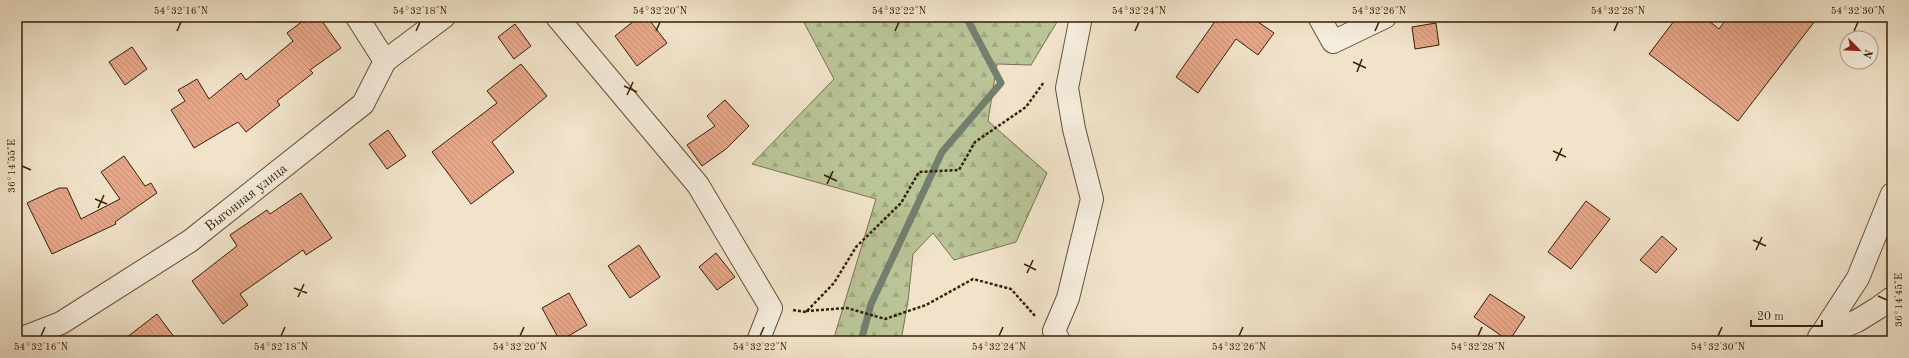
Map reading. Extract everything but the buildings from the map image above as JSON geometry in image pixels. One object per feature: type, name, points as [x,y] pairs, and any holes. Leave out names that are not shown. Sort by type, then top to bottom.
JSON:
[{"type":"street","points":[[357,17],[385,61]]},
{"type":"street","name":"Выгонная улица","points":[[17,340],[60,323],[190,241],[363,104],[385,61],[444,17]]},
{"type":"street","points":[[557,17],[698,185],[771,308],[758,341]]},
{"type":"street","points":[[1055,338],[1068,298],[1092,199],[1074,129],[1067,88],[1080,17]]},
{"type":"street","points":[[1319,17],[1333,42],[1385,17]]},
{"type":"street","points":[[1819,338],[1858,278],[1892,194]]},
{"type":"street","points":[[1819,338],[1878,308],[1892,298]]},
{"type":"path","points":[[806,312],[834,283],[856,247],[901,203],[919,172],[959,170],[975,142],[1026,107],[1046,79]]},
{"type":"path","points":[[771,308],[806,312],[847,308],[885,320],[926,305],[973,279],[1011,289],[1055,338]]},
{"type":"green space","points":[[801,17],[1060,17],[1031,65],[997,64],[988,121],[1047,173],[1016,242],[954,260],[933,233],[913,254],[908,301],[901,341],[833,341],[876,199],[752,164],[834,79]]},
{"type":"waterway","points":[[861,341],[871,304],[942,152],[1001,83],[966,17]]}]
